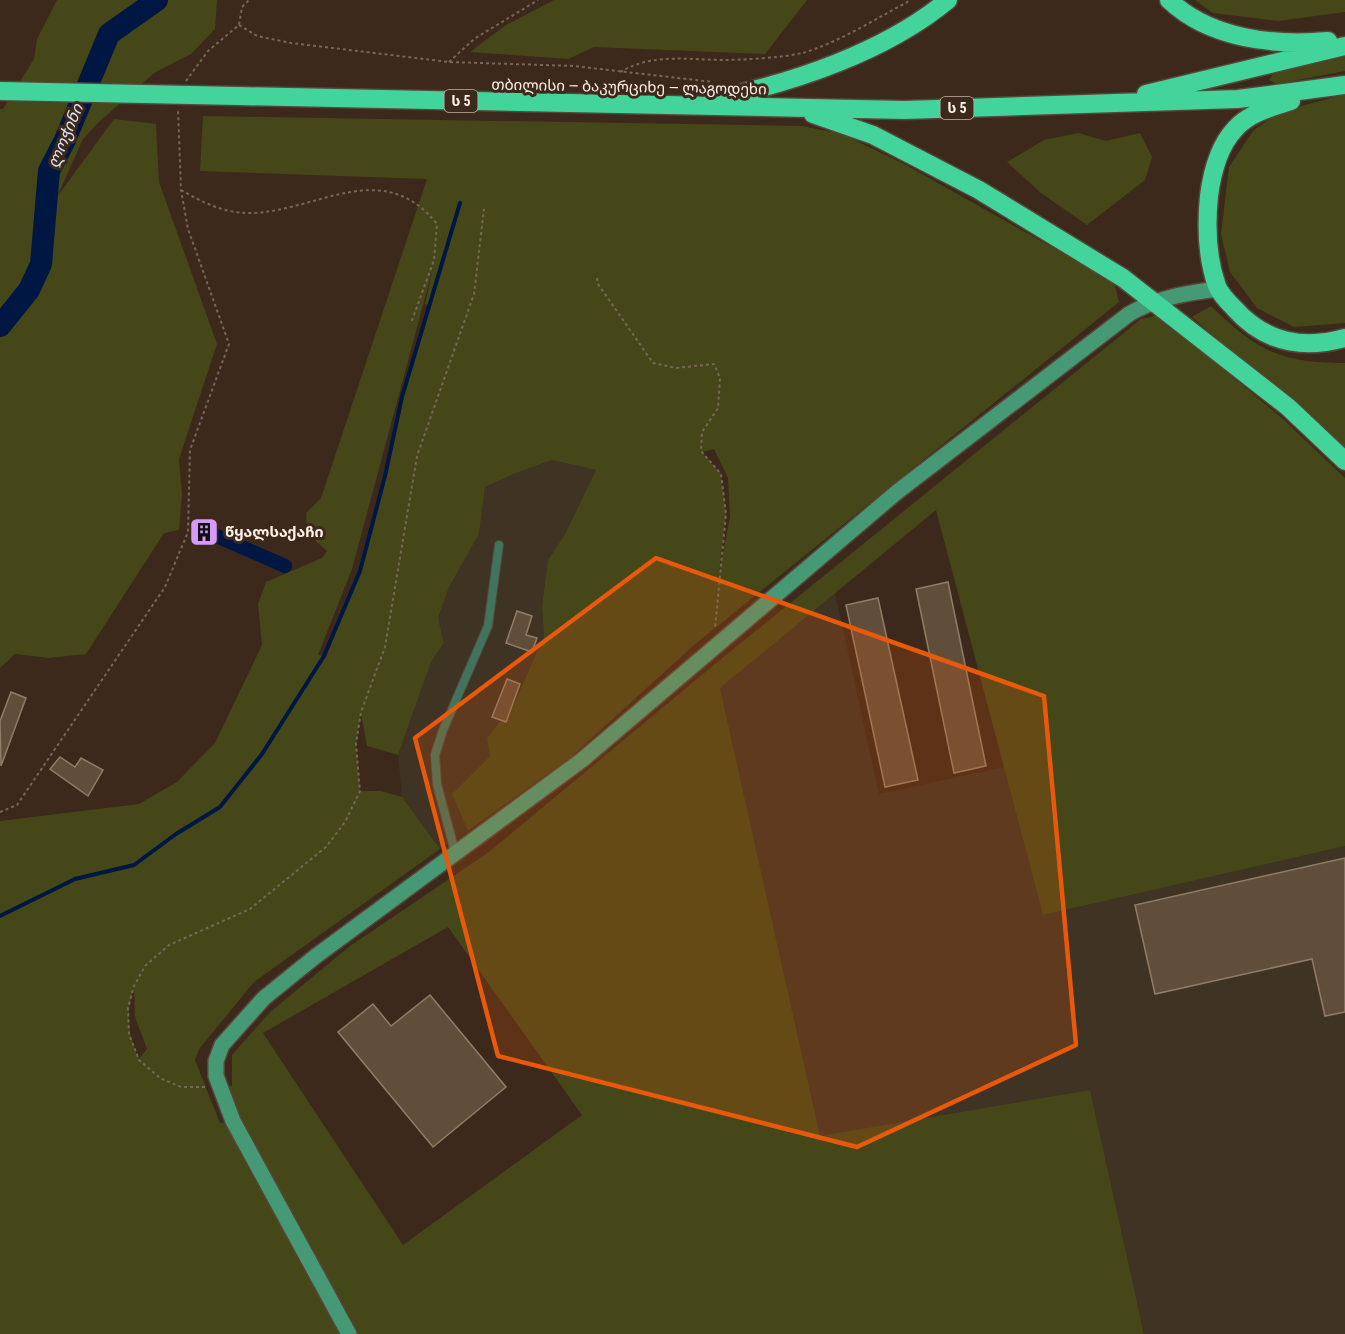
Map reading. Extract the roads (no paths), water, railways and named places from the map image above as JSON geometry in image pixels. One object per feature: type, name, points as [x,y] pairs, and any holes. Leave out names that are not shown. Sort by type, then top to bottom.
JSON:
[{"type":"highway","points":[[683,106],[806,77],[895,34],[948,0]]},
{"type":"highway","points":[[1169,0],[1186,15],[1238,36],[1306,43],[1345,39]]},
{"type":"highway","name":"თბილისი — ბაკურციხე — ლაგოდეხი","points":[[1114,102],[1345,46]]},
{"type":"highway","points":[[1342,86],[1264,109],[1235,128],[1224,144],[1212,176],[1206,220],[1217,289],[1247,322],[1280,340],[1326,343],[1345,338]]},
{"type":"highway","name":"თბილისი — ბაკურციხე — ლაგოდეხი","points":[[0,91],[905,110],[1238,99],[1342,86]]},
{"type":"highway","points":[[800,109],[873,135],[979,190],[1123,278],[1288,407],[1345,461]]},
{"type":"street","points":[[1123,278],[1130,294],[1129,314]]},
{"type":"street","points":[[349,1334],[237,1129],[219,1085],[216,1061],[222,1045],[264,998],[455,852],[582,760],[897,492],[1129,314],[1156,302],[1217,289]]},
{"type":"lane","points":[[455,852],[437,784],[435,754],[488,626],[499,545]]},
{"type":"waterway","name":"ლოჭინი","points":[[0,326],[29,290],[41,264],[49,171],[65,140],[109,34],[157,0]]},
{"type":"waterway","points":[[0,916],[75,879],[134,865],[176,834],[220,807],[262,754],[324,656],[360,571],[385,476],[402,397],[460,203]]},
{"type":"waterway","points":[[212,534],[285,566]]},
{"type":"place","name":"წყალსაქაჩი","points":[[204,532]]}]
